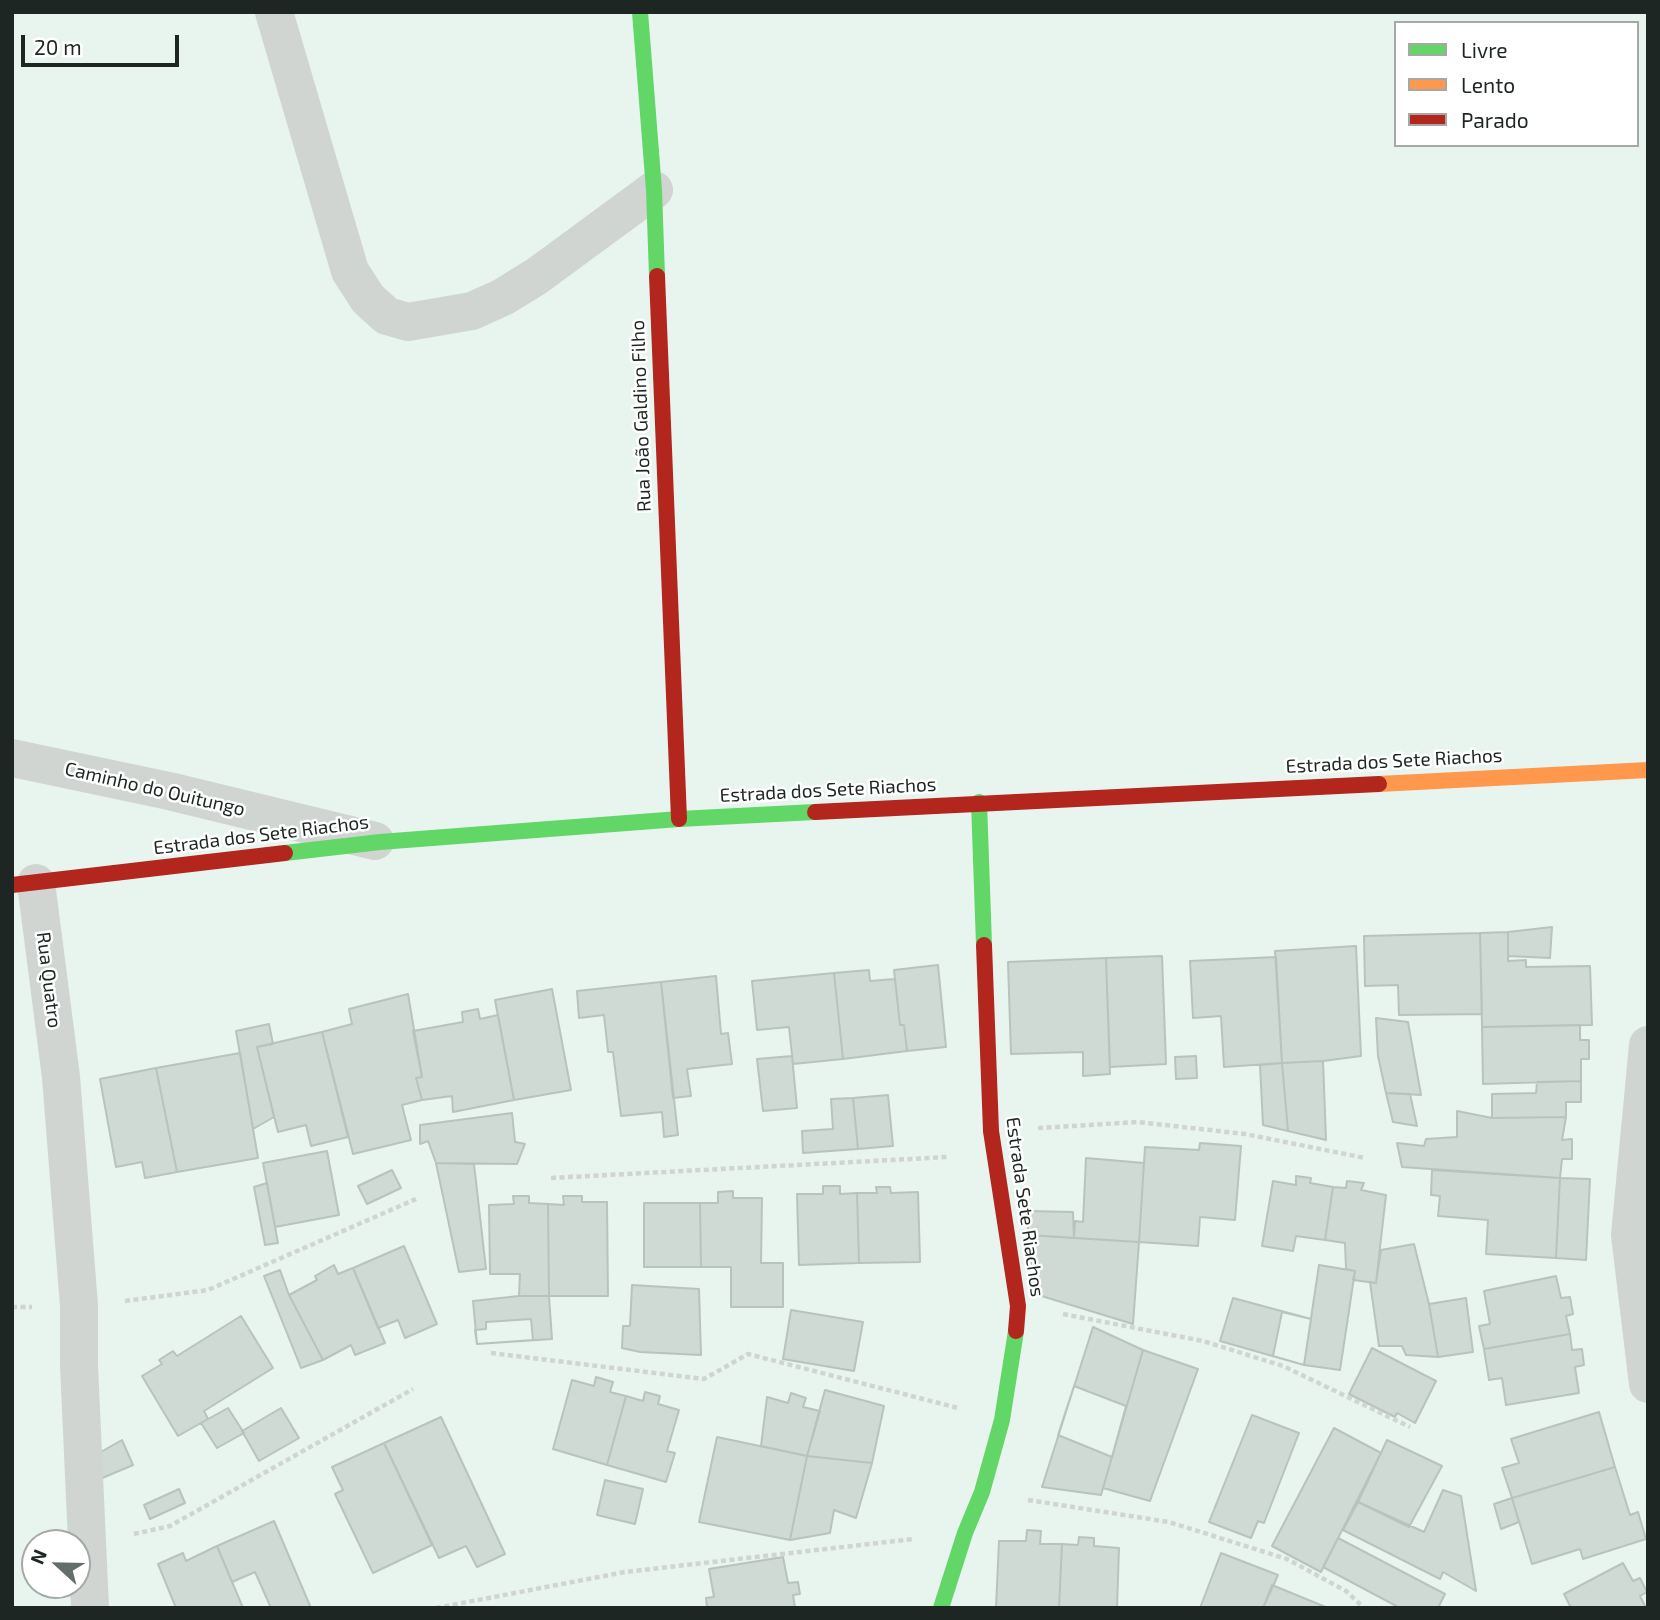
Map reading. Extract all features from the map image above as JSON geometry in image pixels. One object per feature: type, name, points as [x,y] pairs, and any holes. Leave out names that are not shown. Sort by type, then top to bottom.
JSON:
[{"type":"street","points":[[274,12],[350,271],[368,299],[387,316],[408,322],[472,311],[503,297],[537,276],[654,190]]},
{"type":"street","name":"Rua João Galdino Filho","points":[[640,12],[654,190],[679,819]]},
{"type":"street","name":"Caminho do Ouitungo","points":[[12,758],[169,791],[380,842]]},
{"type":"street","name":"Estrada dos Sete Riachos","points":[[24,884],[380,842],[679,819],[1648,770]]},
{"type":"street","name":"Estrada Sete Riachos","points":[[941,1608],[982,1492],[1002,1420],[1013,1359],[1018,1306],[991,1131],[979,802]]},
{"type":"street","name":"Rua Quatro","points":[[24,884],[61,1077],[79,1306],[86,1529]]},
{"type":"street","points":[[1648,1045],[1630,1235],[1648,1384]]},
{"type":"path","points":[[991,1131],[1138,1122],[1245,1134],[1365,1158]]},
{"type":"path","points":[[551,1178],[995,1155]]},
{"type":"path","points":[[79,1306],[208,1290],[415,1199]]},
{"type":"path","points":[[1018,1306],[1203,1341],[1283,1366],[1410,1427]]},
{"type":"path","points":[[491,1353],[704,1379],[748,1354],[1002,1420]]},
{"type":"path","points":[[91,1545],[170,1526],[413,1389]]},
{"type":"path","points":[[982,1492],[1169,1522],[1287,1559],[1346,1591],[1364,1608]]},
{"type":"path","points":[[436,1608],[625,1572],[965,1534]]},
{"type":"building","points":[[1552,927],[1550,958],[1508,956],[1508,932]]},
{"type":"building","points":[[1508,932],[1508,961],[1526,960],[1526,967],[1590,966],[1592,1025],[1482,1027],[1480,933]]},
{"type":"building","points":[[1480,933],[1482,1014],[1399,1015],[1398,985],[1365,986],[1364,936]]},
{"type":"building","points":[[1356,946],[1361,1056],[1282,1063],[1275,951]]},
{"type":"building","points":[[1162,956],[1166,1064],[1110,1067],[1106,958]]},
{"type":"building","points":[[1276,957],[1282,1063],[1224,1067],[1221,1016],[1193,1018],[1190,961]]},
{"type":"building","points":[[1106,958],[1110,1074],[1083,1076],[1083,1052],[1011,1054],[1008,962]]},
{"type":"building","points":[[938,965],[946,1047],[907,1051],[904,1025],[900,1025],[894,970]]},
{"type":"building","points":[[869,970],[870,981],[895,979],[900,1025],[904,1025],[907,1051],[843,1059],[834,973]]},
{"type":"building","points":[[834,973],[843,1059],[793,1064],[789,1027],[757,1030],[752,981]]},
{"type":"building","points":[[716,976],[721,1034],[728,1033],[732,1064],[687,1069],[691,1096],[673,1098],[661,982]]},
{"type":"building","points":[[661,982],[678,1135],[664,1137],[662,1112],[621,1116],[613,1052],[608,1052],[604,1015],[579,1018],[577,991]]},
{"type":"building","points":[[552,989],[571,1090],[514,1100],[495,1000]]},
{"type":"building","points":[[408,994],[422,1077],[416,1078],[422,1100],[402,1105],[411,1140],[353,1154],[322,1032],[352,1024],[349,1009]]},
{"type":"building","points":[[478,1009],[480,1019],[498,1015],[514,1100],[453,1112],[452,1096],[422,1100],[416,1078],[422,1077],[413,1031],[463,1022],[462,1012]]},
{"type":"building","points":[[1376,1018],[1408,1022],[1421,1095],[1386,1093],[1378,1056]]},
{"type":"building","points":[[269,1024],[273,1044],[257,1047],[274,1117],[253,1129],[236,1031]]},
{"type":"building","points":[[1580,1025],[1580,1040],[1589,1040],[1589,1059],[1581,1059],[1581,1081],[1483,1084],[1482,1027]]},
{"type":"building","points":[[322,1032],[348,1137],[311,1146],[306,1125],[278,1132],[257,1047]]},
{"type":"building","points":[[240,1053],[258,1158],[177,1172],[156,1068]]},
{"type":"building","points":[[792,1056],[797,1108],[763,1111],[757,1059]]},
{"type":"building","points":[[1196,1056],[1197,1078],[1176,1079],[1175,1057]]},
{"type":"building","points":[[1323,1061],[1326,1140],[1288,1131],[1282,1063]]},
{"type":"building","points":[[1282,1063],[1288,1131],[1263,1125],[1260,1065]]},
{"type":"building","points":[[156,1068],[177,1172],[145,1178],[142,1162],[116,1167],[100,1079]]},
{"type":"building","points":[[1581,1081],[1581,1102],[1566,1102],[1566,1117],[1492,1118],[1492,1094],[1536,1093],[1537,1082]]},
{"type":"building","points":[[1386,1093],[1410,1094],[1417,1126],[1393,1122]]},
{"type":"building","points":[[888,1095],[893,1146],[858,1149],[853,1098]]},
{"type":"building","points":[[853,1098],[858,1149],[803,1153],[802,1131],[833,1129],[831,1099]]},
{"type":"building","points":[[1457,1111],[1492,1118],[1566,1117],[1562,1140],[1572,1139],[1572,1159],[1562,1159],[1560,1178],[1402,1167],[1397,1143],[1424,1146],[1426,1139],[1457,1137]]},
{"type":"building","points":[[512,1113],[515,1142],[525,1144],[517,1164],[436,1163],[428,1141],[420,1144],[420,1125]]},
{"type":"building","points":[[1200,1143],[1241,1146],[1235,1220],[1200,1217],[1198,1246],[1139,1242],[1145,1147],[1199,1150]]},
{"type":"building","points":[[327,1151],[339,1215],[275,1227],[263,1163]]},
{"type":"building","points":[[1086,1158],[1144,1163],[1139,1242],[1074,1238],[1075,1221],[1083,1222]]},
{"type":"building","points":[[436,1163],[474,1164],[486,1269],[459,1272]]},
{"type":"building","points":[[392,1170],[401,1188],[367,1204],[358,1186]]},
{"type":"building","points":[[1432,1170],[1560,1178],[1556,1258],[1486,1254],[1488,1220],[1438,1216],[1440,1196],[1431,1195]]},
{"type":"building","points":[[1296,1176],[1311,1178],[1310,1183],[1333,1187],[1325,1240],[1296,1236],[1293,1251],[1262,1246],[1273,1181],[1296,1185]]},
{"type":"building","points":[[1560,1178],[1590,1179],[1586,1260],[1556,1258]]},
{"type":"building","points":[[1347,1181],[1364,1183],[1361,1190],[1386,1195],[1376,1283],[1353,1280],[1355,1271],[1346,1269],[1345,1243],[1325,1240],[1333,1187],[1346,1188]]},
{"type":"building","points":[[267,1183],[278,1243],[265,1245],[254,1187]]},
{"type":"building","points":[[823,1186],[840,1186],[840,1194],[857,1193],[859,1263],[799,1265],[797,1194],[823,1194]]},
{"type":"building","points":[[876,1187],[890,1187],[891,1193],[918,1192],[920,1262],[859,1263],[857,1193],[877,1193]]},
{"type":"building","points":[[733,1191],[733,1198],[762,1198],[761,1263],[783,1263],[783,1307],[731,1307],[731,1267],[701,1267],[700,1203],[718,1203],[718,1192]]},
{"type":"building","points":[[513,1196],[529,1196],[529,1203],[548,1204],[549,1296],[519,1296],[520,1274],[490,1274],[489,1205],[514,1204]]},
{"type":"building","points":[[563,1196],[582,1196],[582,1202],[607,1202],[608,1296],[549,1296],[548,1204],[564,1205]]},
{"type":"building","points":[[644,1203],[700,1203],[701,1267],[644,1267]]},
{"type":"building","points":[[1028,1211],[1073,1212],[1074,1238],[1028,1235]]},
{"type":"building","points":[[1028,1235],[1139,1242],[1133,1324],[1035,1294]]},
{"type":"building","points":[[1414,1244],[1429,1304],[1438,1357],[1406,1355],[1402,1346],[1379,1346],[1370,1282],[1376,1283],[1381,1250]]},
{"type":"building","points":[[404,1246],[437,1324],[405,1338],[398,1320],[378,1328],[353,1268]]},
{"type":"building","points":[[334,1265],[338,1274],[353,1268],[385,1343],[355,1355],[351,1345],[323,1360],[289,1295],[317,1280],[315,1276]]},
{"type":"building","points":[[1319,1265],[1355,1271],[1340,1370],[1304,1365]]},
{"type":"building","points":[[280,1270],[289,1295],[323,1360],[301,1368],[264,1276]]},
{"type":"building","points":[[1556,1276],[1561,1298],[1570,1297],[1573,1314],[1566,1316],[1570,1334],[1484,1349],[1479,1326],[1490,1324],[1484,1291]]},
{"type":"building","points":[[632,1285],[699,1289],[701,1355],[640,1352],[622,1348],[623,1326],[630,1326]]},
{"type":"building","points":[[549,1296],[552,1339],[477,1344],[473,1301]]},
{"type":"building","points":[[1233,1298],[1311,1319],[1304,1365],[1220,1341]]},
{"type":"building","points":[[1466,1298],[1473,1352],[1438,1357],[1429,1304]]},
{"type":"building","points":[[791,1310],[863,1322],[854,1371],[783,1359]]},
{"type":"building","points":[[1282,1312],[1311,1319],[1304,1365],[1273,1356]]},
{"type":"building","points":[[241,1316],[273,1368],[204,1411],[208,1419],[178,1436],[142,1376],[162,1364],[159,1360],[173,1351],[177,1356]]},
{"type":"building","points":[[531,1319],[533,1340],[477,1344],[475,1330],[486,1329],[486,1322]]},
{"type":"building","points":[[1093,1327],[1143,1350],[1101,1495],[1042,1487]]},
{"type":"building","points":[[1570,1334],[1572,1350],[1582,1349],[1584,1365],[1575,1367],[1579,1393],[1506,1405],[1502,1378],[1489,1380],[1484,1349]]},
{"type":"building","points":[[1372,1348],[1436,1381],[1415,1423],[1397,1413],[1395,1417],[1349,1394]]},
{"type":"building","points":[[1143,1350],[1198,1369],[1150,1501],[1103,1488]]},
{"type":"building","points":[[596,1377],[613,1382],[610,1392],[626,1396],[607,1465],[553,1449],[572,1380],[594,1386]]},
{"type":"building","points":[[1074,1386],[1126,1406],[1112,1457],[1058,1435]]},
{"type":"building","points":[[825,1390],[884,1406],[872,1463],[807,1456]]},
{"type":"building","points":[[645,1392],[660,1396],[658,1404],[679,1410],[667,1451],[675,1453],[666,1482],[607,1465],[626,1396],[643,1401]]},
{"type":"building","points":[[791,1393],[806,1398],[803,1407],[820,1411],[807,1456],[761,1446],[767,1397],[788,1403]]},
{"type":"building","points":[[228,1408],[244,1433],[217,1448],[201,1423]]},
{"type":"building","points":[[281,1408],[299,1438],[259,1461],[242,1431]]},
{"type":"building","points":[[1599,1412],[1615,1467],[1512,1498],[1502,1468],[1519,1463],[1511,1439]]},
{"type":"building","points":[[1252,1415],[1299,1433],[1264,1523],[1258,1521],[1251,1538],[1209,1522]]},
{"type":"building","points":[[441,1417],[505,1554],[477,1567],[466,1546],[439,1558],[384,1443]]},
{"type":"building","points":[[1334,1428],[1381,1453],[1321,1572],[1272,1546]]},
{"type":"building","points":[[717,1437],[807,1456],[790,1540],[699,1522]]},
{"type":"building","points":[[122,1440],[133,1465],[100,1479],[99,1453]]},
{"type":"building","points":[[1387,1440],[1442,1466],[1409,1527],[1358,1502]]},
{"type":"building","points":[[384,1443],[432,1545],[373,1573],[335,1494],[343,1490],[332,1467]]},
{"type":"building","points":[[807,1456],[872,1463],[856,1518],[834,1510],[830,1533],[790,1540]]},
{"type":"building","points":[[1615,1467],[1630,1515],[1638,1512],[1646,1539],[1583,1559],[1580,1549],[1532,1564],[1512,1498]]},
{"type":"building","points":[[605,1480],[643,1489],[635,1524],[597,1515]]},
{"type":"building","points":[[179,1489],[185,1503],[150,1519],[144,1505]]},
{"type":"building","points":[[1443,1490],[1461,1496],[1476,1591],[1443,1572],[1440,1579],[1343,1530],[1358,1502],[1424,1532]]},
{"type":"building","points":[[1512,1498],[1519,1522],[1501,1529],[1494,1504]]},
{"type":"building","points":[[274,1521],[311,1608],[271,1608],[255,1572],[232,1582],[217,1546]]},
{"type":"building","points":[[1027,1530],[1041,1531],[1040,1544],[1062,1544],[1059,1608],[996,1608],[999,1541],[1026,1541]]},
{"type":"building","points":[[1079,1537],[1094,1538],[1094,1546],[1119,1548],[1117,1608],[1059,1608],[1062,1544],[1078,1545]]},
{"type":"building","points":[[1338,1538],[1445,1594],[1438,1608],[1400,1608],[1323,1567]]},
{"type":"building","points":[[217,1546],[243,1608],[176,1608],[158,1564],[183,1553],[186,1561]]},
{"type":"building","points":[[1221,1553],[1278,1575],[1263,1608],[1200,1608]]},
{"type":"building","points":[[783,1557],[788,1583],[798,1582],[800,1594],[793,1595],[795,1608],[707,1608],[706,1598],[714,1597],[709,1569]]},
{"type":"building","points":[[1623,1563],[1633,1581],[1640,1578],[1647,1592],[1640,1596],[1646,1608],[1571,1608],[1564,1594]]},
{"type":"building","points":[[1272,1585],[1328,1608],[1263,1608]]},
{"type":"traffic: fast","points":[[640,12],[654,190],[657,276]]},
{"type":"traffic: fast","points":[[979,802],[984,945]]},
{"type":"traffic: fast","points":[[285,853],[380,842],[679,819],[815,812]]},
{"type":"traffic: fast","points":[[941,1608],[965,1533],[982,1492],[1002,1420],[1016,1331]]},
{"type":"traffic: slow","points":[[1379,784],[1648,770]]},
{"type":"traffic: jam","points":[[657,276],[679,819]]},
{"type":"traffic: jam","points":[[815,812],[1379,784]]},
{"type":"traffic: jam","points":[[12,885],[285,853]]},
{"type":"traffic: jam","points":[[984,945],[991,1131],[1018,1306],[1016,1331]]}]
